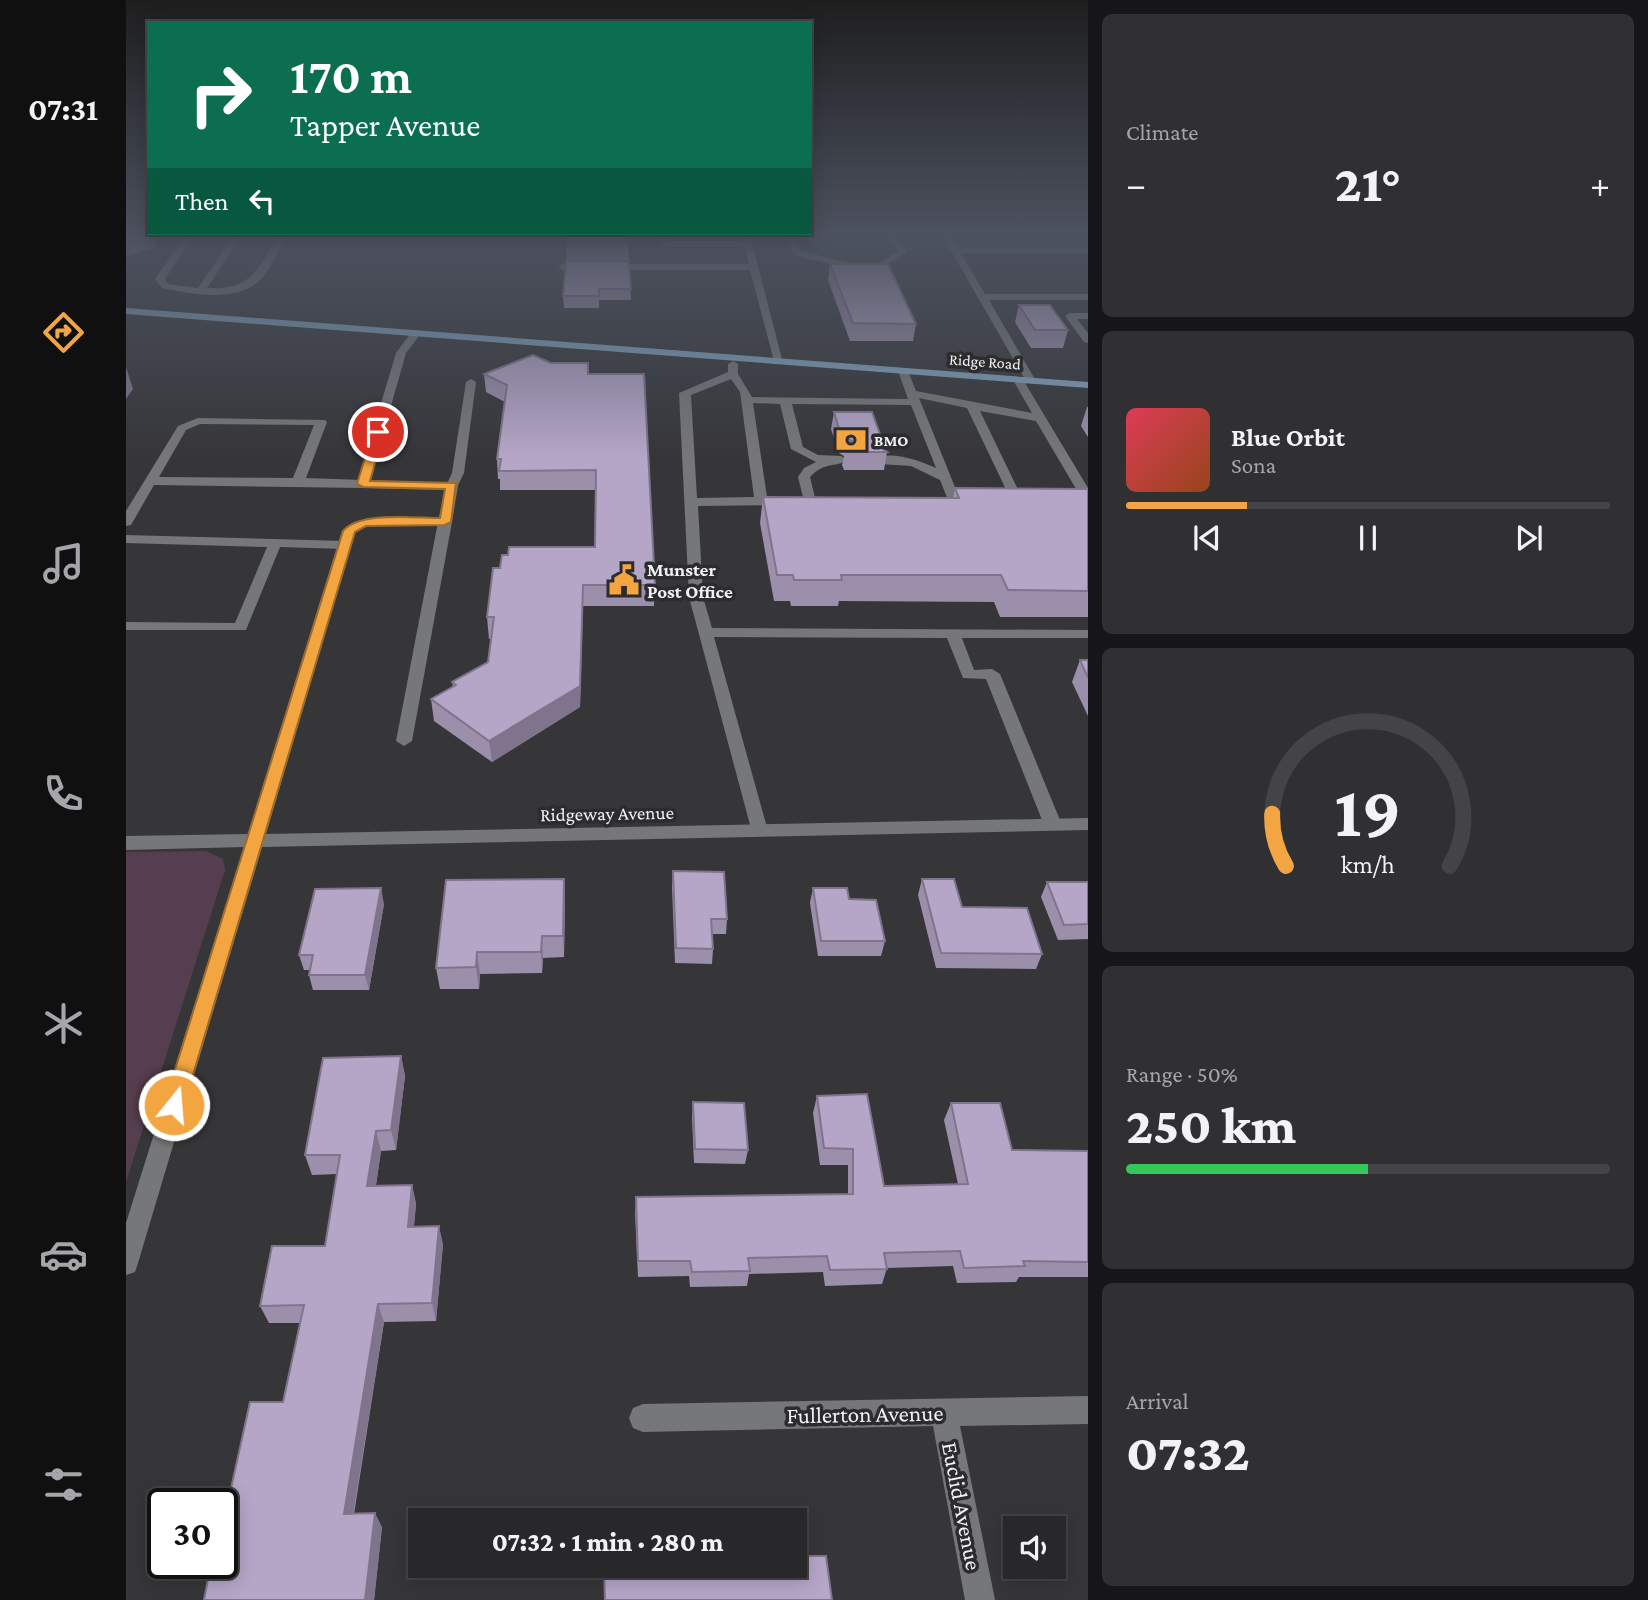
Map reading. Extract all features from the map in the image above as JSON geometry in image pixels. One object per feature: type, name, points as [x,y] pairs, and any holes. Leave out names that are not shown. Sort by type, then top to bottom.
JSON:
[{"type":"main road","name":"Ridge Road","points":[[126,311],[1088,385]]},
{"type":"street","points":[[765,310],[779,361]]},
{"type":"street","points":[[989,310],[1031,381]]},
{"type":"street","points":[[1088,316],[1070,316],[1088,340]]},
{"type":"street","points":[[363,484],[401,353],[417,332]]},
{"type":"street","points":[[733,357],[733,374],[746,392],[761,501]]},
{"type":"street","points":[[903,371],[954,502]]},
{"type":"street","points":[[733,374],[685,393],[689,502],[696,597],[759,831]]},
{"type":"street","points":[[1018,380],[1083,501]]},
{"type":"street","points":[[404,741],[452,486],[458,473],[471,382]]},
{"type":"street","points":[[747,400],[914,398],[1040,418]]},
{"type":"street","points":[[689,502],[817,502],[805,474],[834,460],[807,455],[797,449],[785,400]]},
{"type":"street","points":[[972,406],[1019,502]]},
{"type":"street","points":[[126,522],[182,428],[191,422],[321,422],[298,482]]},
{"type":"street","points":[[880,460],[913,462],[945,478]]},
{"type":"street","points":[[150,481],[452,486]]},
{"type":"street","points":[[126,1263],[349,531],[355,525],[366,522],[445,522]]},
{"type":"street","points":[[126,539],[345,545]]},
{"type":"street","points":[[126,625],[241,627],[275,543]]},
{"type":"street","points":[[705,632],[1088,634]]},
{"type":"street","points":[[953,633],[968,675],[992,674],[1053,825]]},
{"type":"street","name":"Ridgeway Avenue","points":[[126,843],[1088,824]]},
{"type":"street","name":"Fullerton Avenue","points":[[643,1418],[1088,1410]]},
{"type":"street","name":"Euclid Avenue","points":[[944,1412],[980,1600]]},
{"type":"shaded area","points":[[206,851],[223,859],[225,870],[126,1182],[126,852]]},
{"type":"building","points":[[848,310],[909,310],[916,324],[853,323]]},
{"type":"building","points":[[1022,310],[1053,310],[1068,330],[1035,330]]},
{"type":"building","points":[[533,355],[551,363],[588,363],[588,374],[644,374],[655,585],[583,585],[580,686],[489,741],[431,699],[456,685],[452,682],[488,662],[494,617],[487,617],[493,568],[500,568],[502,555],[508,555],[509,547],[595,547],[596,470],[499,471],[501,459],[497,459],[507,385],[484,374]]},
{"type":"building","points":[[834,412],[872,412],[881,437],[875,443],[887,452],[847,452],[845,447],[852,441],[841,435]]},
{"type":"building","points":[[955,488],[1088,489],[1088,591],[1008,590],[1001,575],[841,575],[842,580],[794,580],[793,575],[777,575],[763,497],[959,498]]},
{"type":"building","points":[[1080,660],[1088,660],[1088,678]]},
{"type":"building","points":[[673,871],[724,872],[727,919],[711,919],[713,949],[676,948]]},
{"type":"building","points":[[564,879],[563,936],[542,936],[541,952],[477,952],[476,967],[436,968],[446,880]]},
{"type":"building","points":[[922,879],[954,879],[962,907],[1027,908],[1042,954],[941,953]]},
{"type":"building","points":[[1047,882],[1088,882],[1088,924],[1064,925]]},
{"type":"building","points":[[381,888],[365,975],[309,975],[313,955],[299,955],[315,889]]},
{"type":"building","points":[[813,888],[847,888],[849,899],[876,900],[885,941],[821,941]]},
{"type":"building","points":[[401,1056],[391,1130],[376,1131],[367,1186],[412,1185],[408,1227],[439,1226],[432,1303],[378,1304],[344,1514],[375,1513],[365,1600],[204,1600],[208,1579],[238,1579],[238,1488],[231,1488],[250,1402],[283,1402],[304,1305],[260,1306],[272,1246],[325,1246],[340,1155],[305,1155],[323,1058]]},
{"type":"building","points":[[867,1094],[884,1186],[968,1184],[951,1103],[1000,1103],[1012,1150],[1088,1151],[1088,1262],[1023,1261],[1025,1266],[964,1268],[960,1251],[884,1253],[887,1269],[830,1270],[827,1256],[748,1258],[750,1271],[692,1272],[690,1261],[638,1261],[636,1197],[853,1194],[853,1149],[824,1148],[817,1096]]},
{"type":"building","points":[[693,1102],[744,1103],[748,1150],[695,1149]]},
{"type":"building","points":[[807,1556],[826,1556],[832,1600],[605,1600],[604,1578],[807,1578]]},
{"type":"place","name":"BMO","points":[[851,440]]},
{"type":"place","name":"Munster Post Office","points":[[624,580]]},
{"type":"route","points":[[174,1105],[349,531],[355,525],[366,522],[445,522],[452,486],[363,484],[378,432]]}]
